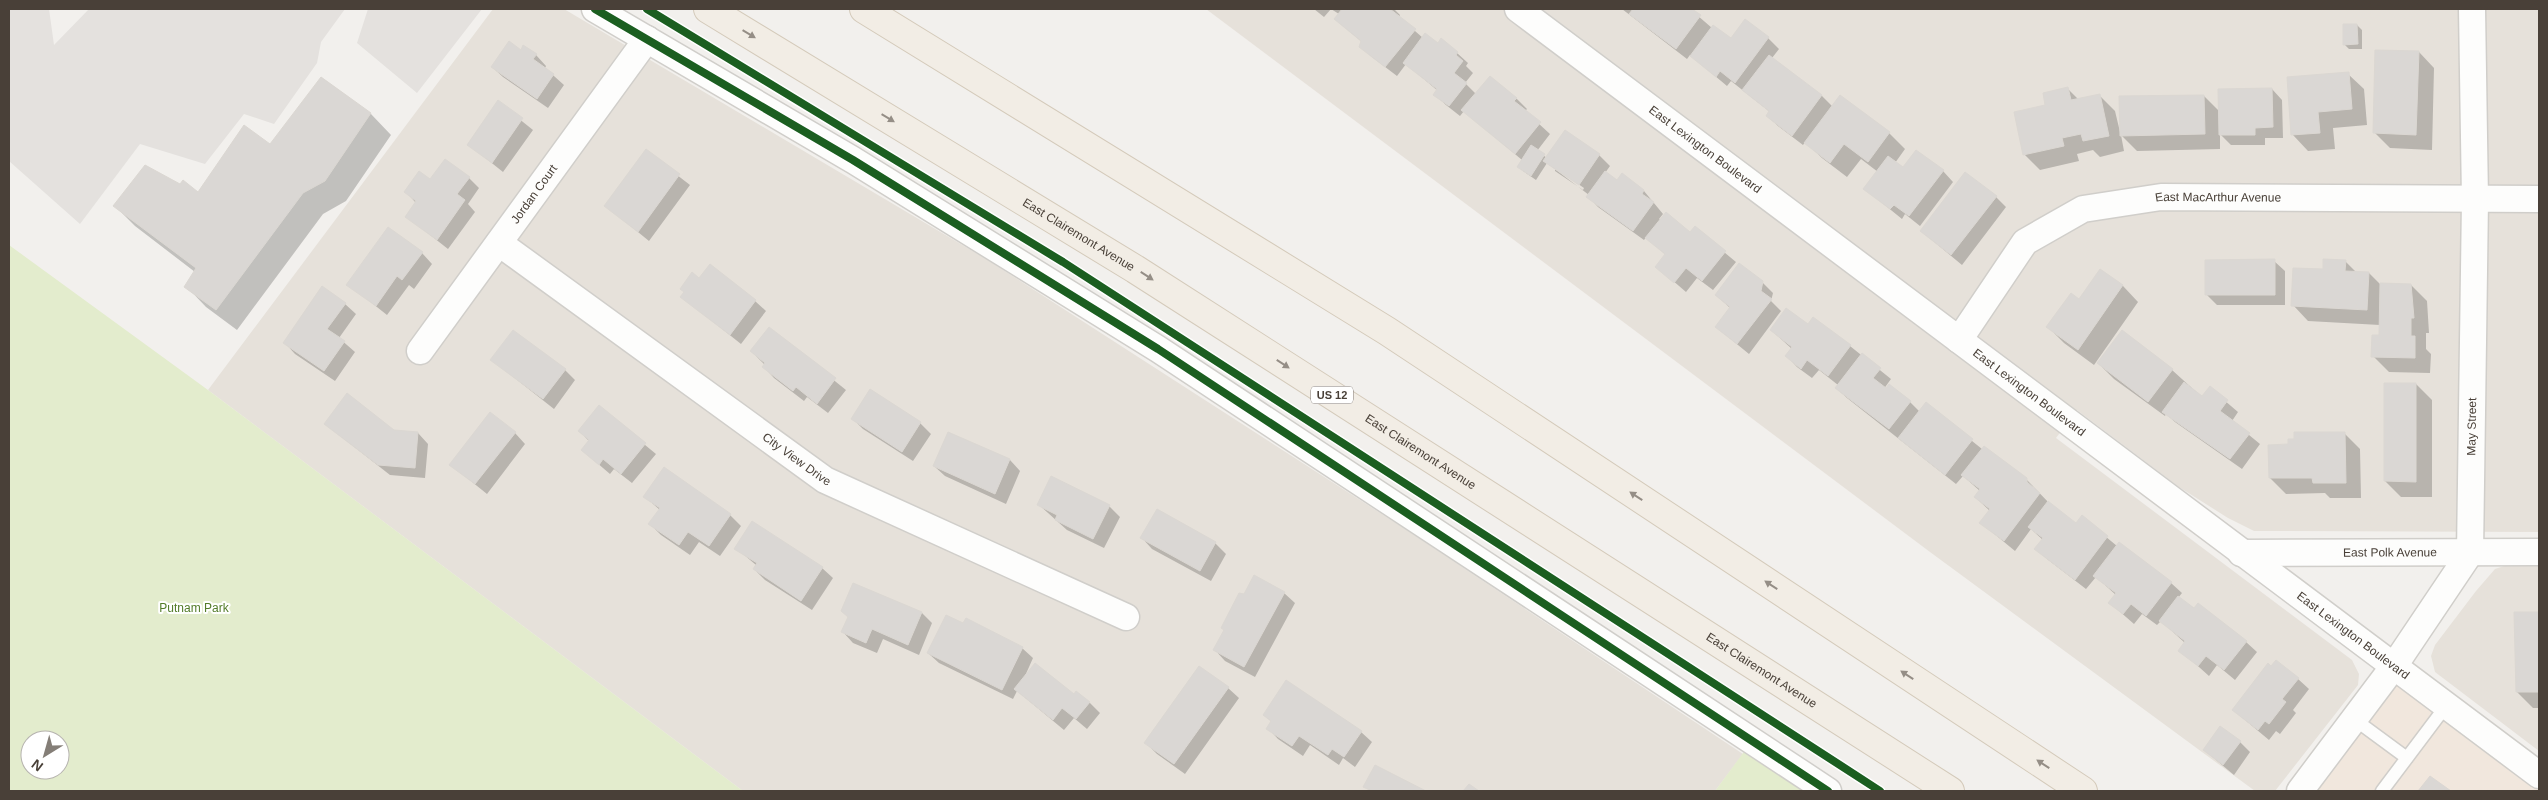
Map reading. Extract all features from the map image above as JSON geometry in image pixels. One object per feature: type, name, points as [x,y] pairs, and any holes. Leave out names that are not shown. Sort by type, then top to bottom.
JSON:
[{"type":"main road","name":"East Clairemont Avenue","points":[[708,9],[1135,268],[1950,791]]},
{"type":"main road","points":[[864,9],[1387,331],[2083,791]]},
{"type":"street","points":[[595,9],[853,160],[1149,343],[1828,791]]},
{"type":"street","name":"East Lexington Boulevard","points":[[1518,9],[2539,775]]},
{"type":"street","name":"May Street","points":[[2470,553],[2475,200],[2472,9]]},
{"type":"street","name":"Jordan Court","points":[[420,351],[647,39]]},
{"type":"street","name":"East MacArthur Avenue","points":[[1959,340],[2025,242],[2083,208],[2161,197],[2539,199]]},
{"type":"street","name":"City View Drive","points":[[499,243],[825,480],[1126,617]]},
{"type":"street","name":"East Polk Avenue","points":[[2241,553],[2539,552]]},
{"type":"street","points":[[2300,791],[2394,666],[2470,553]]},
{"type":"lane","points":[[2382,791],[2446,706]]},
{"type":"lane","points":[[2354,719],[2407,758]]},
{"type":"shaded area","points":[[9,9],[49,9],[54,45],[89,9],[345,9],[321,42],[317,63],[274,124],[244,114],[205,164],[140,144],[80,224],[9,161]]},
{"type":"shaded area","points":[[368,9],[482,9],[417,93],[357,43]]},
{"type":"shaded area","points":[[493,9],[564,9],[986,259],[1405,529],[1743,754],[1715,791],[743,791],[208,390]]},
{"type":"shaded area","points":[[1206,9],[2539,9],[2539,532],[2254,531],[2228,518],[2179,487],[2077,410],[2056,438],[2352,660],[2359,674],[2358,685],[2275,791],[2255,791],[1930,552]]},
{"type":"shaded area","points":[[2507,565],[2539,565],[2539,751],[2435,672],[2431,656],[2435,645],[2476,591],[2495,569]]},
{"type":"shaded area","points":[[2394,666],[2539,775],[2539,791],[2300,791]]},
{"type":"green space","name":"Putnam Park","points":[[9,245],[208,390],[743,791],[9,791]]},
{"type":"green space","points":[[1752,741],[1828,791],[1715,791]]},
{"type":"building","points":[[1342,9],[1390,9],[1416,29],[1385,67],[1359,47],[1361,41],[1334,19]]},
{"type":"building","points":[[1633,9],[1692,9],[1701,15],[1676,49],[1629,14]]},
{"type":"building","points":[[1745,19],[1769,37],[1735,83],[1720,71],[1716,77],[1690,56],[1713,25],[1731,38]]},
{"type":"building","points":[[2343,24],[2357,24],[2358,44],[2343,45]]},
{"type":"building","points":[[1425,33],[1438,43],[1441,38],[1458,52],[1456,55],[1463,61],[1454,73],[1467,83],[1449,106],[1433,95],[1437,89],[1403,63]]},
{"type":"building","points":[[509,41],[521,50],[523,45],[537,54],[533,59],[554,74],[537,99],[491,67]]},
{"type":"building","points":[[2375,50],[2419,51],[2416,135],[2373,133]]},
{"type":"building","points":[[1769,55],[1822,95],[1792,136],[1766,116],[1769,111],[1742,90]]},
{"type":"building","points":[[2349,72],[2352,109],[2318,112],[2320,133],[2291,135],[2287,77]]},
{"type":"building","points":[[1490,76],[1517,98],[1514,101],[1541,122],[1515,154],[1461,110]]},
{"type":"building","points":[[321,77],[371,113],[325,181],[303,193],[216,310],[184,287],[196,268],[113,206],[145,165],[180,184],[183,180],[198,192],[244,125],[270,144]]},
{"type":"building","points":[[2068,87],[2071,100],[2100,94],[2109,136],[2083,141],[2081,134],[2062,138],[2064,146],[2023,155],[2014,112],[2045,105],[2043,93]]},
{"type":"building","points":[[2272,88],[2273,127],[2255,128],[2255,135],[2219,135],[2218,89]]},
{"type":"building","points":[[1840,95],[1890,132],[1868,162],[1844,144],[1830,163],[1804,143]]},
{"type":"building","points":[[2204,95],[2205,134],[2120,136],[2119,96]]},
{"type":"building","points":[[498,100],[523,118],[492,163],[467,145]]},
{"type":"building","points":[[1565,130],[1600,154],[1579,185],[1543,161]]},
{"type":"building","points":[[1531,145],[1545,154],[1531,176],[1517,167]]},
{"type":"building","points":[[646,149],[680,174],[638,232],[604,206]]},
{"type":"building","points":[[1916,150],[1944,170],[1909,216],[1894,205],[1890,209],[1863,189],[1888,156],[1903,167]]},
{"type":"building","points":[[445,159],[470,177],[457,194],[465,200],[437,240],[405,217],[416,201],[404,192],[419,171],[430,179]]},
{"type":"building","points":[[1605,171],[1617,180],[1622,173],[1644,190],[1642,194],[1654,202],[1633,231],[1586,197]]},
{"type":"building","points":[[1965,172],[1997,196],[1951,255],[1920,231]]},
{"type":"building","points":[[1666,212],[1690,232],[1695,226],[1726,251],[1702,281],[1686,268],[1674,283],[1655,267],[1665,254],[1645,238]]},
{"type":"building","points":[[388,227],[423,252],[402,280],[397,276],[376,306],[346,285]]},
{"type":"building","points":[[2275,259],[2275,295],[2205,295],[2205,260]]},
{"type":"building","points":[[2323,259],[2346,260],[2345,271],[2369,272],[2367,310],[2291,306],[2293,268],[2323,269]]},
{"type":"building","points":[[1739,263],[1763,281],[1761,291],[1772,299],[1737,344],[1715,327],[1730,307],[1715,295]]},
{"type":"building","points":[[710,264],[756,300],[730,335],[680,297],[684,292],[680,289],[692,272],[699,278]]},
{"type":"building","points":[[2100,269],[2123,285],[2078,350],[2046,327],[2071,293],[2079,299]]},
{"type":"building","points":[[2380,283],[2411,284],[2414,318],[2411,318],[2411,336],[2415,336],[2415,358],[2371,357],[2372,335],[2379,335]]},
{"type":"building","points":[[322,286],[346,303],[327,329],[345,341],[324,371],[283,343]]},
{"type":"building","points":[[1786,308],[1808,324],[1813,317],[1851,345],[1828,376],[1807,360],[1801,369],[1785,356],[1792,347],[1770,330]]},
{"type":"building","points":[[769,327],[836,378],[817,404],[796,387],[793,391],[762,367],[765,363],[750,351]]},
{"type":"building","points":[[513,330],[566,369],[543,399],[490,360]]},
{"type":"building","points":[[2122,330],[2173,369],[2148,402],[2097,363]]},
{"type":"building","points":[[1862,353],[1881,368],[1873,378],[1886,388],[1889,384],[1911,401],[1889,429],[1835,388]]},
{"type":"building","points":[[2184,382],[2202,396],[2210,386],[2228,400],[2220,411],[2250,433],[2230,459],[2162,412]]},
{"type":"building","points":[[2384,383],[2416,383],[2416,482],[2384,481]]},
{"type":"building","points":[[870,389],[921,422],[902,452],[851,419]]},
{"type":"building","points":[[347,393],[394,430],[418,432],[415,468],[378,465],[324,424]]},
{"type":"building","points":[[1926,402],[1973,439],[1945,475],[1898,438]]},
{"type":"building","points":[[599,405],[646,443],[621,474],[603,459],[599,465],[581,450],[589,440],[578,431]]},
{"type":"building","points":[[490,412],[516,432],[475,484],[449,465]]},
{"type":"building","points":[[948,432],[1010,459],[995,494],[933,466]]},
{"type":"building","points":[[2294,432],[2345,432],[2346,483],[2313,483],[2312,478],[2269,478],[2268,445],[2288,444],[2288,439],[2294,439]]},
{"type":"building","points":[[1984,446],[2027,478],[2027,482],[2040,493],[2004,541],[1979,523],[1990,509],[1974,497],[1980,489],[1961,475]]},
{"type":"building","points":[[664,467],[731,514],[709,546],[688,532],[679,545],[648,524],[660,508],[643,497]]},
{"type":"building","points":[[1051,476],[1110,505],[1093,539],[1055,520],[1057,515],[1037,505]]},
{"type":"building","points":[[2048,501],[2076,523],[2082,515],[2108,536],[2075,580],[2034,549],[2043,538],[2028,527]]},
{"type":"building","points":[[1157,509],[1216,542],[1200,571],[1140,538]]},
{"type":"building","points":[[752,521],[823,567],[801,601],[753,569],[757,563],[734,549]]},
{"type":"building","points":[[2119,542],[2172,582],[2146,616],[2131,604],[2123,614],[2108,603],[2116,593],[2093,576]]},
{"type":"building","points":[[1254,575],[1285,592],[1244,667],[1213,650],[1224,630],[1221,628],[1239,593],[1244,594]]},
{"type":"building","points":[[853,583],[922,612],[908,645],[872,629],[866,643],[841,632],[848,617],[841,611]]},
{"type":"building","points":[[2178,596],[2194,608],[2198,603],[2247,641],[2224,670],[2206,656],[2198,666],[2178,651],[2185,641],[2159,621]]},
{"type":"building","points":[[2514,612],[2539,612],[2539,692],[2516,692]]},
{"type":"building","points":[[946,615],[963,623],[966,618],[1023,647],[1002,690],[927,653]]},
{"type":"building","points":[[2276,660],[2299,678],[2282,699],[2286,702],[2269,724],[2265,721],[2258,730],[2232,710],[2268,663],[2271,666]]},
{"type":"building","points":[[1035,663],[1074,694],[1076,691],[1090,702],[1076,719],[1062,708],[1053,720],[1014,689]]},
{"type":"building","points":[[1199,666],[1229,687],[1174,764],[1144,743]]},
{"type":"building","points":[[1286,680],[1362,731],[1344,757],[1332,749],[1328,755],[1299,736],[1292,746],[1266,729],[1271,721],[1263,715]]},
{"type":"building","points":[[2220,726],[2241,741],[2223,765],[2203,750]]},
{"type":"building","points":[[1375,765],[1426,791],[1372,791],[1363,787]]},
{"type":"building","points":[[2430,776],[2451,791],[2418,791]]},
{"type":"building","points":[[1469,784],[1479,791],[1463,791]]},
{"type":"cycle path","points":[[595,9],[853,160],[1158,349],[1828,791]]},
{"type":"cycle path","points":[[647,9],[1063,262],[1880,791]]}]
